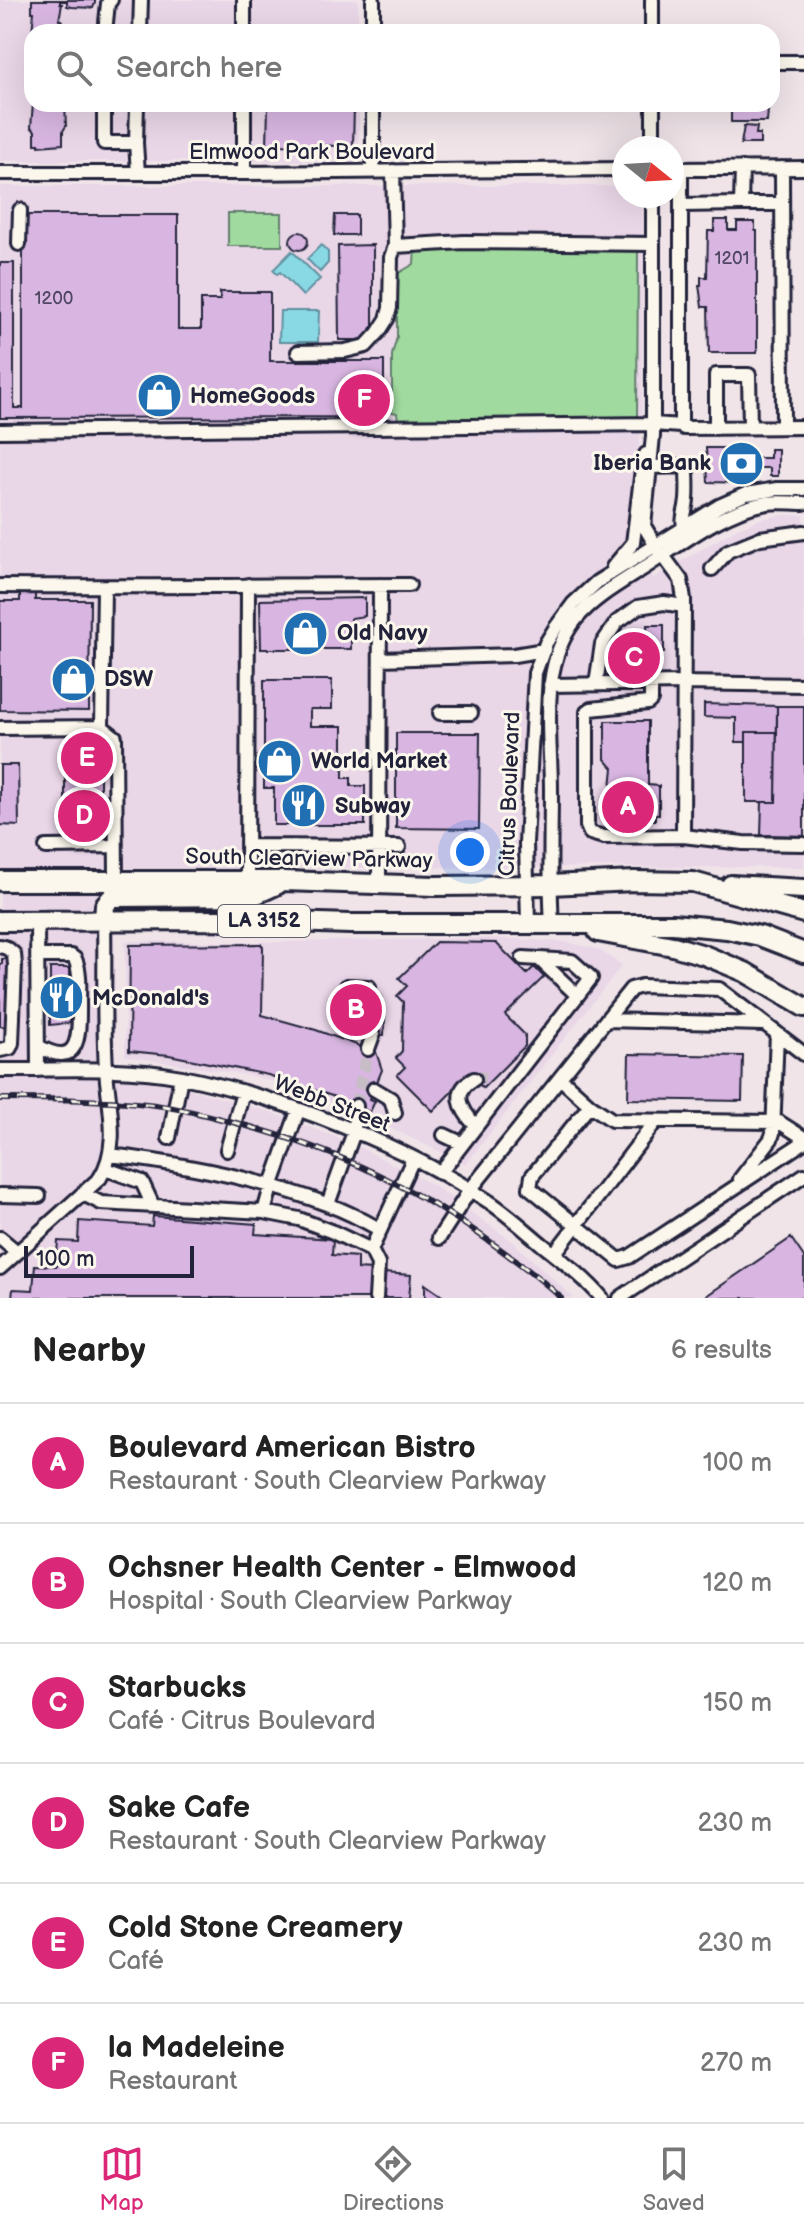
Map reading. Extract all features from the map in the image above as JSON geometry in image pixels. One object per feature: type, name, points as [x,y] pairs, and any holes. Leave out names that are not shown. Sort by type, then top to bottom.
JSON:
[{"type":"highway","name":"South Clearview Parkway","points":[[0,881],[527,885],[693,882],[804,913]]},
{"type":"highway","points":[[104,920],[105,905],[112,897],[252,896],[284,881]]},
{"type":"highway","points":[[693,882],[804,889]]},
{"type":"highway","name":"LA 3152","points":[[0,921],[673,924],[727,929],[760,936],[804,953]]},
{"type":"highway","points":[[552,924],[673,946],[704,955],[745,972],[804,1007]]},
{"type":"street","points":[[106,24],[111,0]]},
{"type":"street","points":[[140,24],[141,0]]},
{"type":"street","points":[[244,0],[244,24]]},
{"type":"street","points":[[373,0],[373,24]]},
{"type":"street","points":[[652,0],[652,24]]},
{"type":"street","points":[[780,62],[804,62]]},
{"type":"street","points":[[104,112],[104,143],[136,143]]},
{"type":"street","points":[[137,112],[138,173]]},
{"type":"street","points":[[244,112],[244,173]]},
{"type":"street","points":[[373,112],[373,172]]},
{"type":"street","points":[[653,112],[653,136]]},
{"type":"street","points":[[684,168],[804,168]]},
{"type":"street","points":[[741,204],[742,168]]},
{"type":"street","points":[[782,168],[783,427]]},
{"type":"street","name":"Elmwood Park Boulevard","points":[[0,173],[612,169]]},
{"type":"street","points":[[298,352],[345,351],[366,346],[387,319],[391,257],[395,246],[393,171]]},
{"type":"street","points":[[684,205],[782,204]]},
{"type":"street","points":[[653,208],[653,430],[644,526],[681,580],[684,606],[683,836]]},
{"type":"street","points":[[681,208],[681,426]]},
{"type":"street","points":[[19,244],[20,210]]},
{"type":"street","points":[[395,246],[464,242],[653,244]]},
{"type":"street","points":[[716,428],[716,375],[749,375],[750,427]]},
{"type":"street","points":[[0,431],[804,427]]},
{"type":"street","points":[[604,578],[633,543],[643,461],[653,430]]},
{"type":"street","points":[[651,467],[687,466],[684,514],[687,533]]},
{"type":"street","name":"Citrus Boulevard","points":[[552,924],[550,685],[559,647],[576,618],[603,594],[659,551],[746,494],[804,489]]},
{"type":"street","points":[[687,502],[706,521]]},
{"type":"street","name":"Citrus Boulevard","points":[[706,521],[768,503],[804,503]]},
{"type":"street","points":[[712,569],[728,551],[760,538],[804,532]]},
{"type":"street","name":"Citrus Boulevard","points":[[528,923],[526,843],[535,673],[556,627],[573,604],[604,578],[659,551]]},
{"type":"street","points":[[247,881],[248,585]]},
{"type":"street","points":[[379,884],[380,585]]},
{"type":"street","points":[[0,586],[409,585]]},
{"type":"street","points":[[102,727],[104,587]]},
{"type":"street","points":[[607,707],[602,684],[602,644],[617,622],[638,607],[664,603],[684,606]]},
{"type":"street","points":[[380,659],[514,655],[544,650]]},
{"type":"street","points":[[651,684],[651,700],[648,703],[587,712],[587,826],[590,833],[604,837],[683,836],[743,843],[804,844]]},
{"type":"street","points":[[550,685],[804,685]]},
{"type":"street","points":[[440,713],[471,713]]},
{"type":"street","points":[[0,728],[102,727],[115,737],[116,881]]},
{"type":"street","points":[[46,847],[115,846]]},
{"type":"street","points":[[247,846],[399,847]]},
{"type":"street","points":[[37,920],[38,1070]]},
{"type":"street","points":[[0,1268],[100,1178],[109,1164],[112,1124],[106,1070],[104,920]]},
{"type":"street","points":[[0,946],[14,954],[15,965],[12,1043],[10,1048],[0,1050]]},
{"type":"street","points":[[38,956],[71,956],[75,959],[79,990],[79,1036],[73,1048],[58,1054],[38,1046]]},
{"type":"street","points":[[440,1173],[500,1084],[591,978],[572,961],[523,958]]},
{"type":"street","points":[[539,959],[577,995]]},
{"type":"street","points":[[347,986],[369,987]]},
{"type":"street","points":[[439,1238],[470,1190],[631,989],[642,986],[719,989],[804,1054]]},
{"type":"street","points":[[79,990],[91,999],[105,999]]},
{"type":"street","points":[[79,1008],[91,999]]},
{"type":"street","points":[[374,1000],[374,1017]]},
{"type":"street","points":[[606,1020],[764,1024]]},
{"type":"street","points":[[732,1189],[771,1139],[777,1033]]},
{"type":"street","points":[[368,1049],[373,1035]]},
{"type":"street","name":"Webb Street","points":[[0,1070],[106,1070],[181,1077],[243,1092],[354,1132],[440,1173],[494,1205],[588,1281],[602,1298]]},
{"type":"street","points":[[169,1138],[181,1077]]},
{"type":"street","points":[[560,1078],[612,1120],[779,1122],[804,1140],[629,1257],[619,1260],[530,1188],[532,1176],[590,1105]]},
{"type":"street","points":[[474,1079],[465,1086],[460,1106],[475,1125]]},
{"type":"street","points":[[374,1089],[391,1099],[395,1113]]},
{"type":"street","points":[[227,1150],[243,1092]]},
{"type":"street","points":[[328,1204],[354,1132],[356,1106]]},
{"type":"street","points":[[264,1212],[298,1111]]},
{"type":"street","points":[[554,1254],[656,1121]]},
{"type":"street","points":[[444,1135],[461,1143]]},
{"type":"street","points":[[110,1155],[207,1170],[271,1187],[328,1204],[379,1229]]},
{"type":"street","points":[[371,1250],[413,1159]]},
{"type":"street","points":[[106,1169],[142,1182],[153,1206]]},
{"type":"street","points":[[620,1298],[802,1181]]},
{"type":"street","points":[[83,1194],[101,1203],[264,1212],[299,1219],[371,1250],[378,1264],[376,1298]]},
{"type":"street","points":[[0,1195],[39,1196]]},
{"type":"street","points":[[333,1232],[342,1211]]},
{"type":"street","points":[[0,1238],[17,1252]]},
{"type":"shaded area","points":[[0,0],[358,0],[358,24],[24,24],[24,112],[359,112],[359,161],[0,161]]},
{"type":"shaded area","points":[[0,186],[612,186],[612,208],[643,208],[642,419],[628,541],[653,578],[738,528],[761,519],[804,515],[804,867],[114,868],[115,1077],[183,1087],[270,1112],[354,1144],[436,1187],[512,1241],[574,1298],[0,1298]]},
{"type":"shaded area","points":[[493,938],[567,942],[597,949],[622,965],[466,1164],[309,1093],[254,1076],[125,1056],[125,941]]},
{"type":"green space","points":[[228,213],[282,213],[282,246],[228,246]]},
{"type":"green space","points":[[415,247],[638,247],[637,417],[398,422],[397,413],[392,412],[397,274],[414,264]]},
{"type":"water","points":[[321,245],[328,252],[328,263],[320,272],[307,259]]},
{"type":"water","points":[[292,251],[320,279],[303,296],[280,272],[277,274],[273,270]]},
{"type":"water","points":[[280,311],[319,311],[318,342],[279,342]]},
{"type":"building","points":[[32,0],[95,0],[93,8],[67,6],[67,1],[60,1],[62,24],[33,24]]},
{"type":"building","points":[[32,112],[65,112],[63,144],[35,144],[35,131],[31,127]]},
{"type":"building","points":[[268,112],[354,112],[353,146],[267,145]]},
{"type":"building","points":[[731,112],[768,112],[767,122],[731,122]]},
{"type":"building","points":[[744,126],[757,127],[760,144],[741,144]]},
{"type":"building","points":[[23,215],[178,215],[178,329],[201,329],[201,300],[220,300],[220,292],[270,292],[270,361],[384,361],[384,417],[0,418],[0,263],[14,263],[14,408],[23,408]]},
{"type":"building","points":[[335,215],[357,215],[357,235],[334,235]]},
{"type":"building","points":[[714,220],[728,220],[728,230],[737,230],[737,222],[755,222],[757,353],[709,353],[708,307],[702,307],[699,285],[701,277],[707,277],[708,231],[714,231]]},
{"type":"building","points":[[295,232],[303,232],[308,241],[306,248],[295,250],[290,245],[290,237]]},
{"type":"building","points":[[373,245],[373,329],[363,340],[339,340],[338,246]]},
{"type":"building","name":"Iberia Bank","points":[[706,448],[747,448],[747,456],[752,458],[770,458],[770,449],[778,449],[778,476],[770,476],[770,468],[752,468],[747,470],[748,483],[708,482]]},
{"type":"building","points":[[20,592],[35,592],[35,600],[90,600],[89,711],[0,710],[0,601],[20,601]]},
{"type":"building","name":"Old Navy","points":[[365,598],[365,616],[351,618],[351,649],[261,649],[260,600]]},
{"type":"building","points":[[647,625],[664,625],[664,653],[659,653],[659,665],[616,666],[617,650],[648,652]]},
{"type":"building","points":[[264,680],[332,680],[332,709],[310,709],[310,726],[343,726],[343,778],[351,778],[351,786],[365,786],[365,825],[274,825],[274,788],[264,788]]},
{"type":"building","points":[[704,704],[777,706],[777,732],[746,732],[746,742],[736,742],[736,718],[704,717]]},
{"type":"building","points":[[777,706],[804,706],[804,836],[761,835],[762,802],[776,802]]},
{"type":"building","points":[[605,721],[648,721],[648,785],[659,786],[659,814],[655,814],[655,820],[611,820],[609,806],[613,768],[605,759]]},
{"type":"building","points":[[746,732],[777,732],[776,802],[746,802]]},
{"type":"building","points":[[396,733],[480,733],[479,829],[396,828]]},
{"type":"building","points":[[75,746],[100,746],[100,828],[65,828],[65,772],[75,772]]},
{"type":"building","points":[[0,765],[18,765],[19,826],[0,825]]},
{"type":"building","points":[[436,942],[496,943],[527,974],[534,967],[544,977],[505,1015],[525,1035],[525,1046],[483,1088],[469,1074],[433,1111],[397,1075],[405,1067],[396,1058],[402,1051],[403,1002],[397,996],[407,986],[399,978]]},
{"type":"building","points":[[261,944],[262,1015],[316,1030],[376,1052],[382,1070],[370,1099],[375,1101],[370,1112],[268,1075],[169,1055],[129,1051],[130,945]]},
{"type":"building","points":[[2,959],[10,959],[9,1027],[0,1026]]},
{"type":"building","name":"McDonald's","points":[[50,968],[69,968],[69,984],[72,984],[70,1023],[50,1025]]},
{"type":"building","points":[[353,1016],[385,1017],[384,1035],[352,1034]]},
{"type":"building","points":[[629,1054],[743,1056],[742,1101],[628,1099]]},
{"type":"building","points":[[153,1216],[256,1224],[255,1234],[333,1239],[332,1255],[357,1257],[357,1269],[372,1270],[370,1298],[12,1298],[13,1289],[33,1290],[35,1265],[56,1266],[58,1241],[78,1242],[79,1221],[152,1226]]},
{"type":"building","points":[[791,1238],[804,1257],[804,1298],[703,1298]]},
{"type":"building","points":[[383,1273],[411,1275],[409,1298],[381,1298]]},
{"type":"building","points":[[425,1284],[445,1298],[425,1298]]},
{"type":"tunnel","points":[[356,1106],[368,1049]]},
{"type":"tunnel","points":[[474,1079],[481,1077],[491,1080]]},
{"type":"railway","points":[[0,1099],[92,1100],[158,1105],[225,1120],[309,1146],[377,1174],[441,1209],[473,1229],[561,1298]]},
{"type":"place","name":"HomeGoods","points":[[159,396]]},
{"type":"place","name":"la Madeleine","points":[[364,400]]},
{"type":"place","name":"Iberia Bank","points":[[742,463]]},
{"type":"place","name":"Old Navy","points":[[306,633]]},
{"type":"place","name":"Starbucks","points":[[634,658]]},
{"type":"place","name":"DSW","points":[[73,679]]},
{"type":"place","name":"Cold Stone Creamery","points":[[87,758]]},
{"type":"place","name":"World Market","points":[[280,761]]},
{"type":"place","name":"Subway","points":[[304,806]]},
{"type":"place","name":"Boulevard American Bistro","points":[[628,807]]},
{"type":"place","name":"Sake Cafe","points":[[84,816]]},
{"type":"place","name":"McDonald's","points":[[61,998]]},
{"type":"place","name":"Ochsner Health Center - Elmwood","points":[[356,1010]]}]
